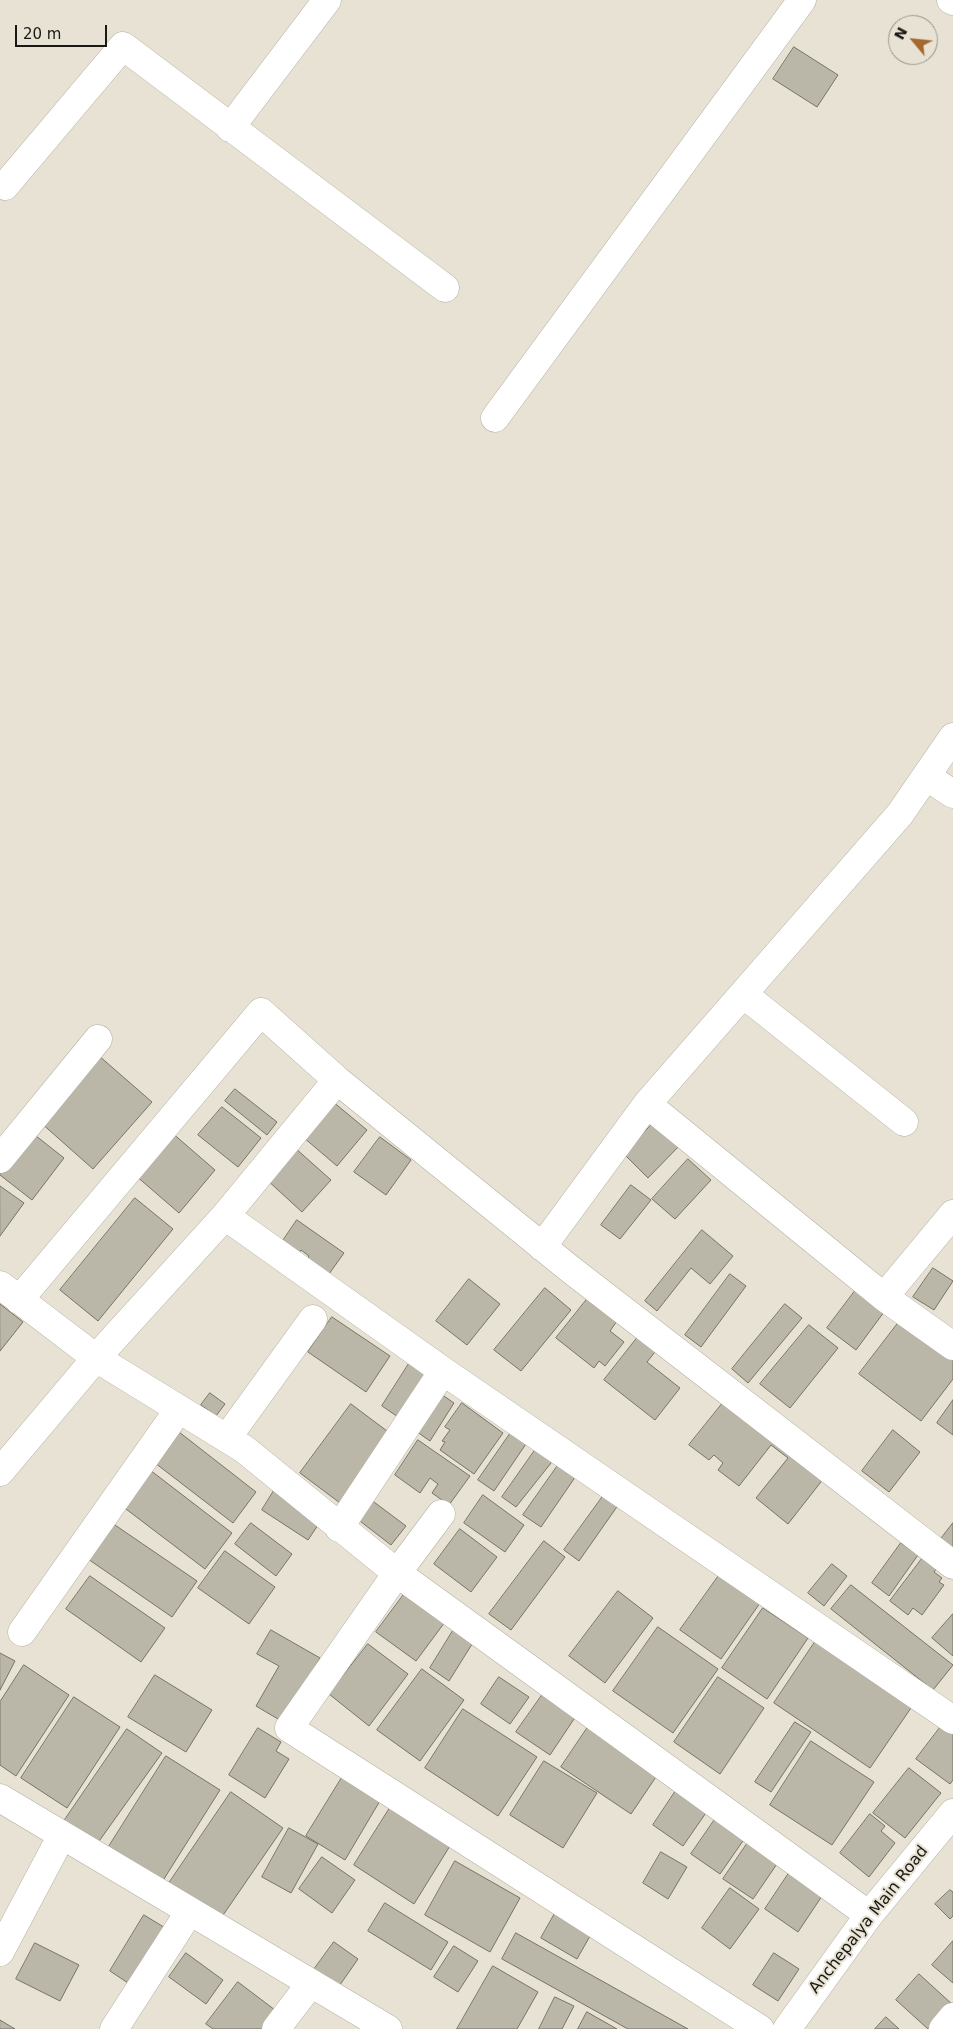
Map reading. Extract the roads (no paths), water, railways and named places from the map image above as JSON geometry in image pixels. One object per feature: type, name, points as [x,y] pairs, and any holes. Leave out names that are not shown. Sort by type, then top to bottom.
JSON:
[{"type":"street","points":[[230,128],[327,0]]},
{"type":"street","points":[[495,418],[802,0]]},
{"type":"street","points":[[4,186],[123,46],[445,288]]},
{"type":"street","points":[[542,1247],[647,1104],[900,814],[953,737]]},
{"type":"street","points":[[926,776],[953,794]]},
{"type":"street","points":[[743,994],[904,1122]]},
{"type":"street","points":[[869,1915],[397,1574],[244,1449],[96,1358],[10,1293],[261,1012],[338,1080],[542,1247],[953,1565]]},
{"type":"street","points":[[0,1159],[98,1039]]},
{"type":"street","points":[[0,1472],[96,1358],[225,1216],[338,1080]]},
{"type":"street","points":[[647,1104],[884,1297],[953,1346]]},
{"type":"street","points":[[884,1297],[953,1214]]},
{"type":"street","points":[[225,1216],[443,1371],[953,1720]]},
{"type":"street","points":[[227,1438],[313,1319]]},
{"type":"street","points":[[339,1528],[443,1371]]},
{"type":"street","points":[[22,1632],[179,1409]]},
{"type":"street","points":[[441,1514],[289,1728],[760,2029]]},
{"type":"street","points":[[0,1798],[388,2029]]},
{"type":"street","name":"Anchepalya Main Road","points":[[787,2029],[869,1915],[953,1813]]},
{"type":"street","points":[[0,1952],[62,1834]]},
{"type":"street","points":[[114,2029],[190,1911]]},
{"type":"street","points":[[276,2029],[311,1983]]},
{"type":"street","points":[[943,2029],[953,2017]]}]
